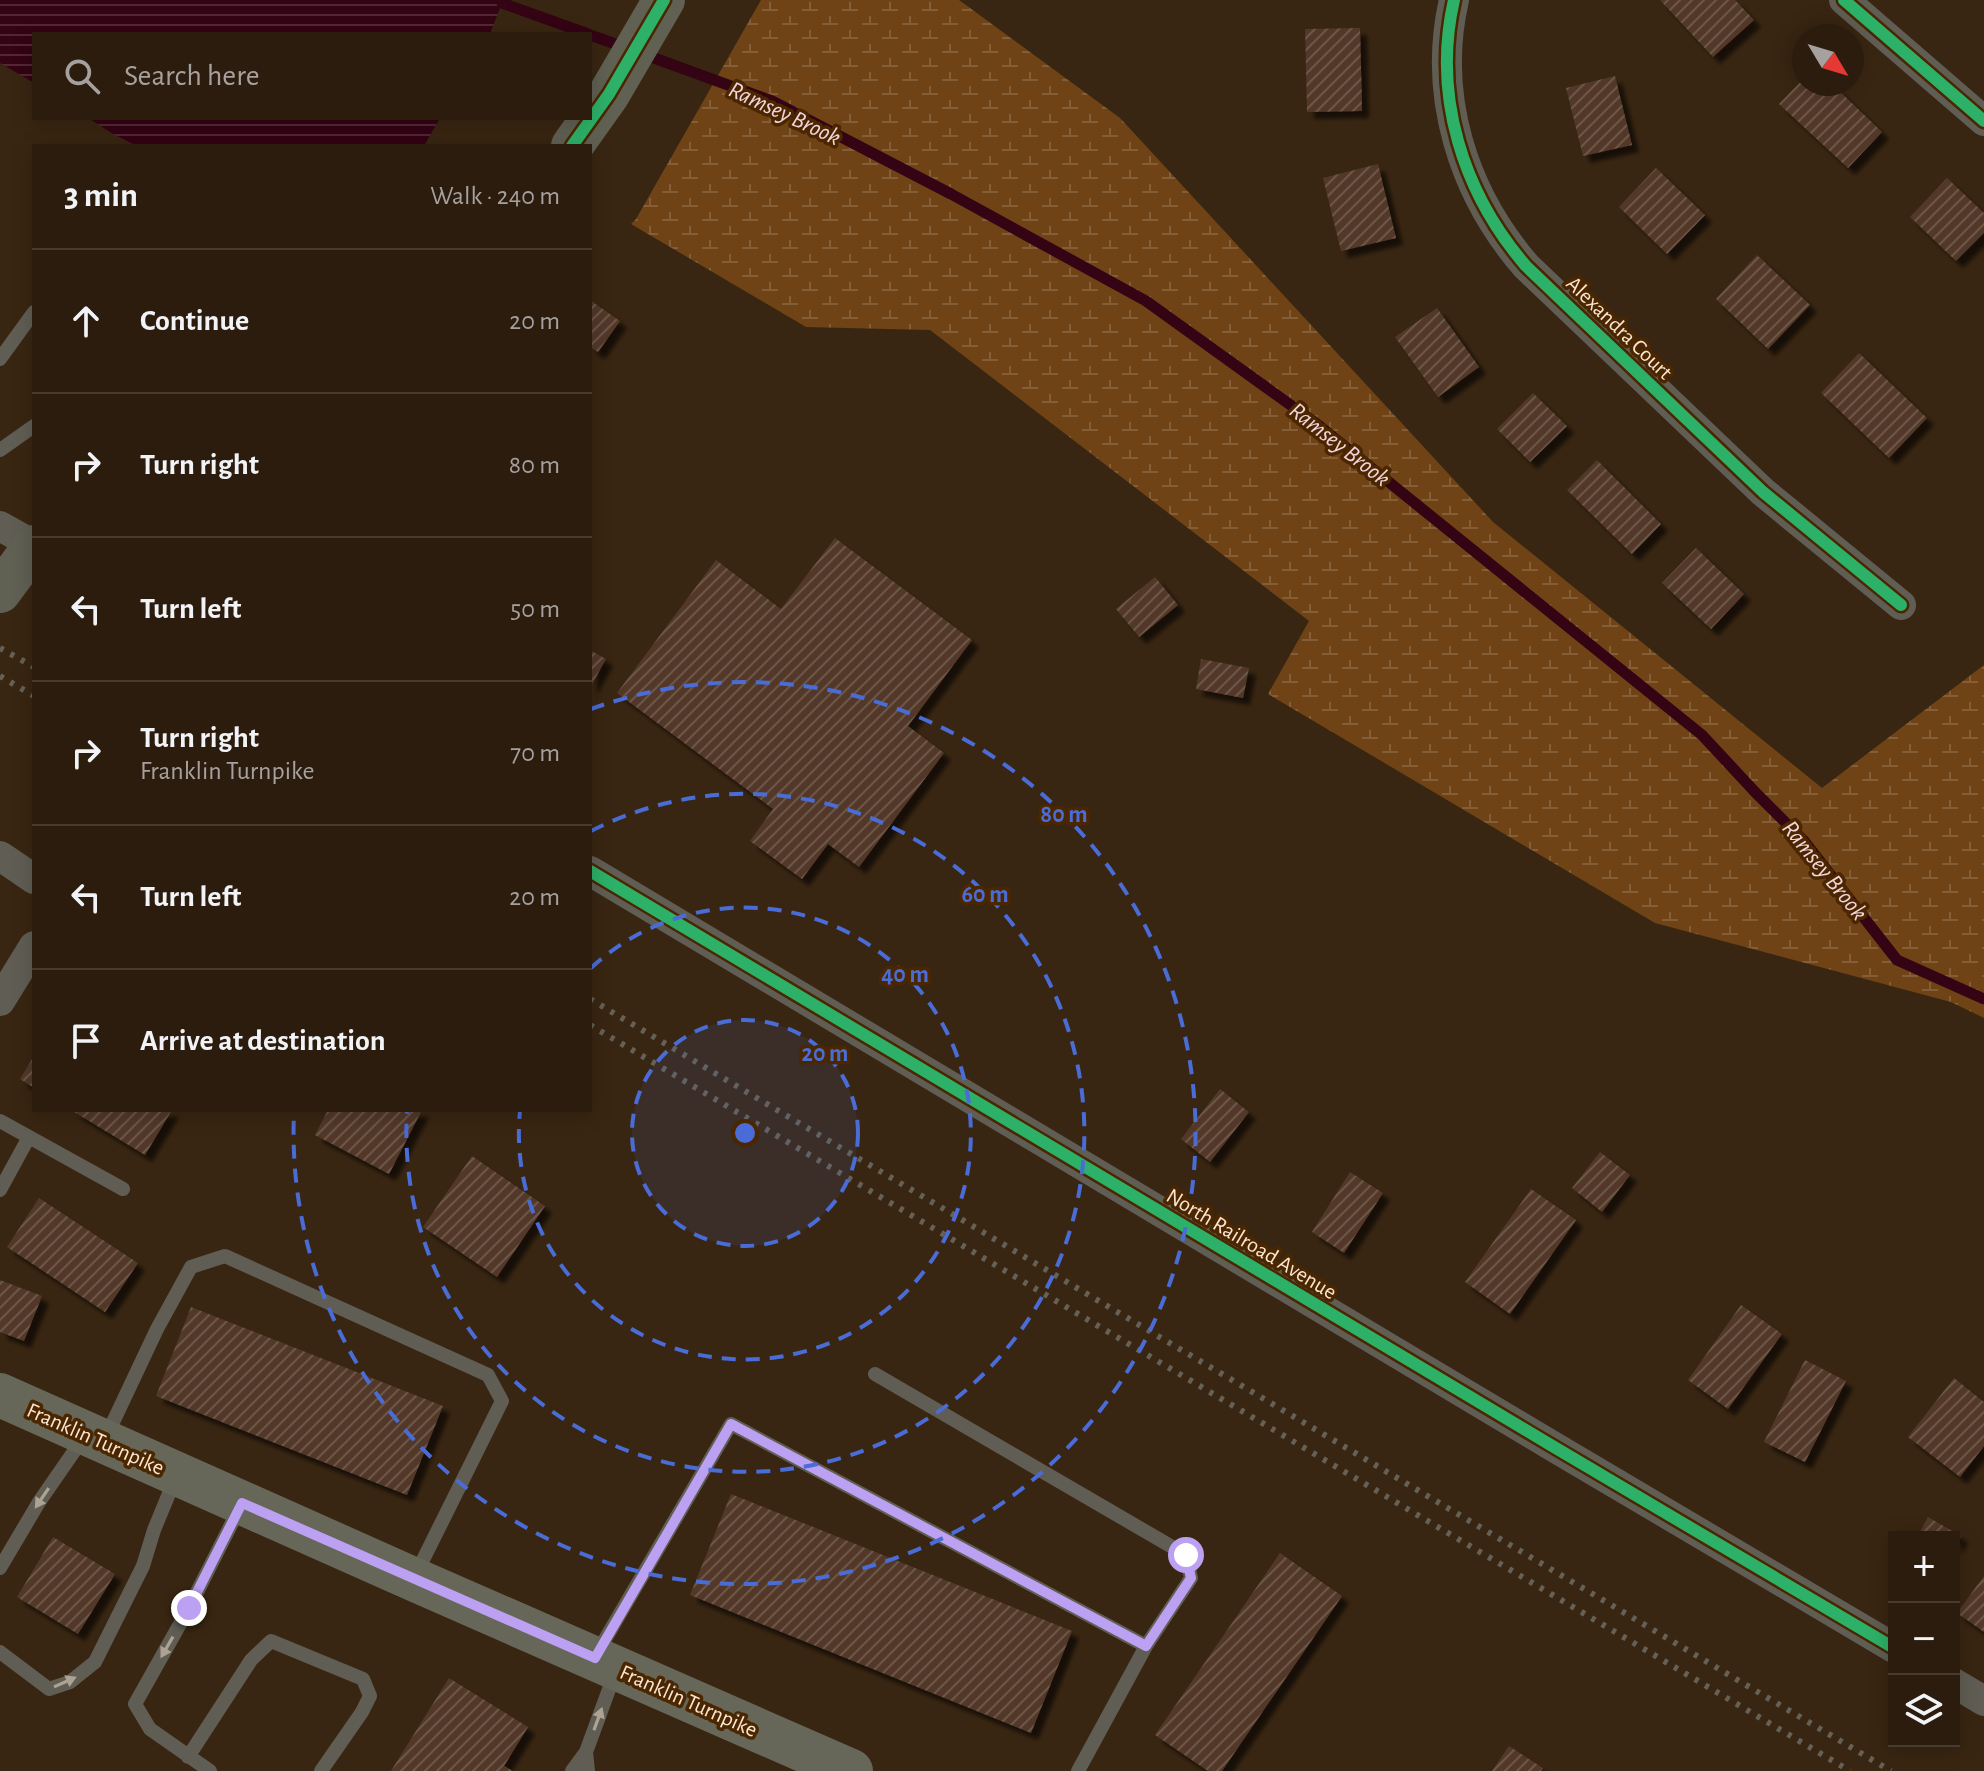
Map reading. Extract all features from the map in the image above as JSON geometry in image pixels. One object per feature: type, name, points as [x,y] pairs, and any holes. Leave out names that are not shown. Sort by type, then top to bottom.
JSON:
[{"type":"main road","name":"Franklin Turnpike","points":[[0,1395],[606,1663],[822,1766]]},
{"type":"street","points":[[592,118],[664,0]]},
{"type":"street","name":"Alexandra Court","points":[[1454,0],[1449,20],[1446,67],[1450,114],[1464,164],[1484,207],[1513,251],[1763,492],[1901,605]]},
{"type":"street","points":[[1844,0],[1984,121]]},
{"type":"street","points":[[573,144],[590,120]]},
{"type":"street","points":[[0,526],[32,545]]},
{"type":"street","points":[[0,592],[32,549]]},
{"type":"street","points":[[0,856],[32,878]]},
{"type":"street","name":"North Railroad Avenue","points":[[592,872],[1888,1644]]},
{"type":"street","points":[[0,1001],[32,949]]},
{"type":"street","points":[[1960,1687],[1984,1701]]},
{"type":"lane","points":[[0,359],[32,315]]},
{"type":"lane","points":[[0,450],[32,427]]},
{"type":"lane","points":[[0,1121],[123,1189]]},
{"type":"lane","points":[[0,1190],[29,1137]]},
{"type":"lane","points":[[0,1568],[39,1502],[95,1437],[191,1267],[225,1256],[488,1375],[502,1401],[413,1579]]},
{"type":"lane","points":[[875,1374],[1186,1555],[1191,1578],[1146,1646],[1078,1771]]},
{"type":"lane","points":[[588,1771],[586,1752],[606,1663],[731,1424],[1146,1646]]},
{"type":"lane","points":[[0,1652],[49,1689],[70,1682],[95,1662],[143,1566],[177,1474]]},
{"type":"lane","points":[[210,1771],[150,1729],[135,1704],[189,1608],[242,1503]]},
{"type":"lane","points":[[188,1757],[251,1660],[271,1641],[363,1679],[370,1696],[321,1771]]},
{"type":"lane","points":[[572,1771],[586,1752]]},
{"type":"green space","points":[[761,0],[959,0],[1120,118],[1493,522],[1822,788],[1984,665],[1984,1018],[1951,1002],[1655,923],[1268,694],[1309,621],[930,330],[806,327],[631,224]]},
{"type":"shaded area","points":[[0,0],[503,0],[491,32],[32,32],[32,82],[0,63]]},
{"type":"shaded area","points":[[91,120],[439,120],[425,144],[133,144]]},
{"type":"building","points":[[1660,0],[1735,0],[1754,20],[1713,57]]},
{"type":"building","points":[[1360,28],[1362,111],[1307,112],[1305,29]]},
{"type":"building","points":[[1615,76],[1632,145],[1583,156],[1566,88]]},
{"type":"building","points":[[1792,90],[1792,96],[1844,96],[1882,132],[1848,168],[1779,104]]},
{"type":"building","points":[[1378,164],[1396,238],[1341,251],[1323,178]]},
{"type":"building","points":[[1656,168],[1705,215],[1667,254],[1619,207]]},
{"type":"building","points":[[1947,178],[1984,213],[1984,233],[1956,261],[1910,217]]},
{"type":"building","points":[[1757,255],[1810,305],[1768,349],[1716,299]]},
{"type":"building","points":[[592,301],[620,321],[598,352],[592,348]]},
{"type":"building","points":[[1437,308],[1479,367],[1438,397],[1395,337]]},
{"type":"building","points":[[1859,353],[1927,418],[1889,458],[1821,393]]},
{"type":"building","points":[[1533,393],[1567,426],[1530,462],[1497,429]]},
{"type":"building","points":[[1597,460],[1661,524],[1632,554],[1567,490]]},
{"type":"building","points":[[835,538],[972,640],[908,726],[944,753],[859,867],[828,844],[802,879],[750,841],[773,809],[617,693],[716,560],[781,609]]},
{"type":"building","points":[[1696,548],[1744,594],[1711,629],[1662,583]]},
{"type":"building","points":[[1155,577],[1178,605],[1139,637],[1116,609]]},
{"type":"building","points":[[592,651],[606,659],[592,684]]},
{"type":"building","points":[[1201,659],[1249,668],[1243,698],[1196,689]]},
{"type":"building","points":[[32,1059],[32,1087],[20,1079]]},
{"type":"building","points":[[1220,1089],[1249,1112],[1210,1162],[1181,1139]]},
{"type":"building","points":[[74,1112],[171,1112],[145,1155]]},
{"type":"building","points":[[327,1112],[421,1112],[389,1174],[315,1135]]},
{"type":"building","points":[[1600,1152],[1630,1175],[1602,1212],[1572,1188]]},
{"type":"building","points":[[472,1156],[545,1206],[497,1277],[423,1227]]},
{"type":"building","points":[[1350,1172],[1383,1193],[1344,1253],[1312,1232]]},
{"type":"building","points":[[1531,1189],[1576,1220],[1510,1314],[1465,1282]]},
{"type":"building","points":[[39,1198],[138,1263],[105,1312],[7,1247]]},
{"type":"building","points":[[0,1280],[42,1296],[24,1341],[0,1332]]},
{"type":"building","points":[[1741,1305],[1782,1334],[1728,1409],[1688,1380]]},
{"type":"building","points":[[191,1307],[443,1406],[407,1495],[156,1396]]},
{"type":"building","points":[[1805,1360],[1846,1381],[1805,1462],[1764,1442]]},
{"type":"building","points":[[1954,1378],[1984,1402],[1984,1446],[1960,1477],[1908,1437]]},
{"type":"building","points":[[731,1494],[1072,1631],[1031,1733],[690,1595]]},
{"type":"building","points":[[1928,1517],[1952,1531],[1920,1531]]},
{"type":"building","points":[[53,1537],[115,1574],[78,1634],[17,1597]]},
{"type":"building","points":[[1280,1553],[1342,1596],[1222,1771],[1208,1771],[1155,1735]]},
{"type":"building","points":[[1984,1576],[1984,1632],[1960,1615],[1960,1609]]},
{"type":"building","points":[[449,1678],[528,1727],[504,1766],[513,1771],[391,1771]]},
{"type":"building","points":[[1509,1746],[1543,1768],[1541,1771],[1492,1771]]},
{"type":"waterway","name":"Ramsey Brook","points":[[502,3],[582,32]]},
{"type":"waterway","name":"Ramsey Brook","points":[[592,36],[627,48]]},
{"type":"waterway","name":"Ramsey Brook","points":[[643,54],[772,101],[951,194],[1146,301],[1317,424],[1702,735],[1804,841],[1897,960],[1984,999]]},
{"type":"railway","points":[[0,648],[32,666]]},
{"type":"railway","points":[[0,676],[32,695]]},
{"type":"railway","points":[[592,1000],[1891,1771]]},
{"type":"railway","points":[[592,1026],[1850,1771]]},
{"type":"cycle path","points":[[592,118],[664,0]]},
{"type":"cycle path","points":[[1454,0],[1448,36],[1447,72],[1458,142],[1485,207],[1504,238],[1526,266],[1763,492],[1901,605]]},
{"type":"cycle path","points":[[1844,0],[1984,121]]},
{"type":"cycle path","points":[[573,144],[590,120]]},
{"type":"cycle path","points":[[592,872],[1888,1644]]},
{"type":"route","points":[[189,1608],[242,1503],[595,1658],[731,1424],[1146,1646],[1191,1578],[1186,1555]]}]
